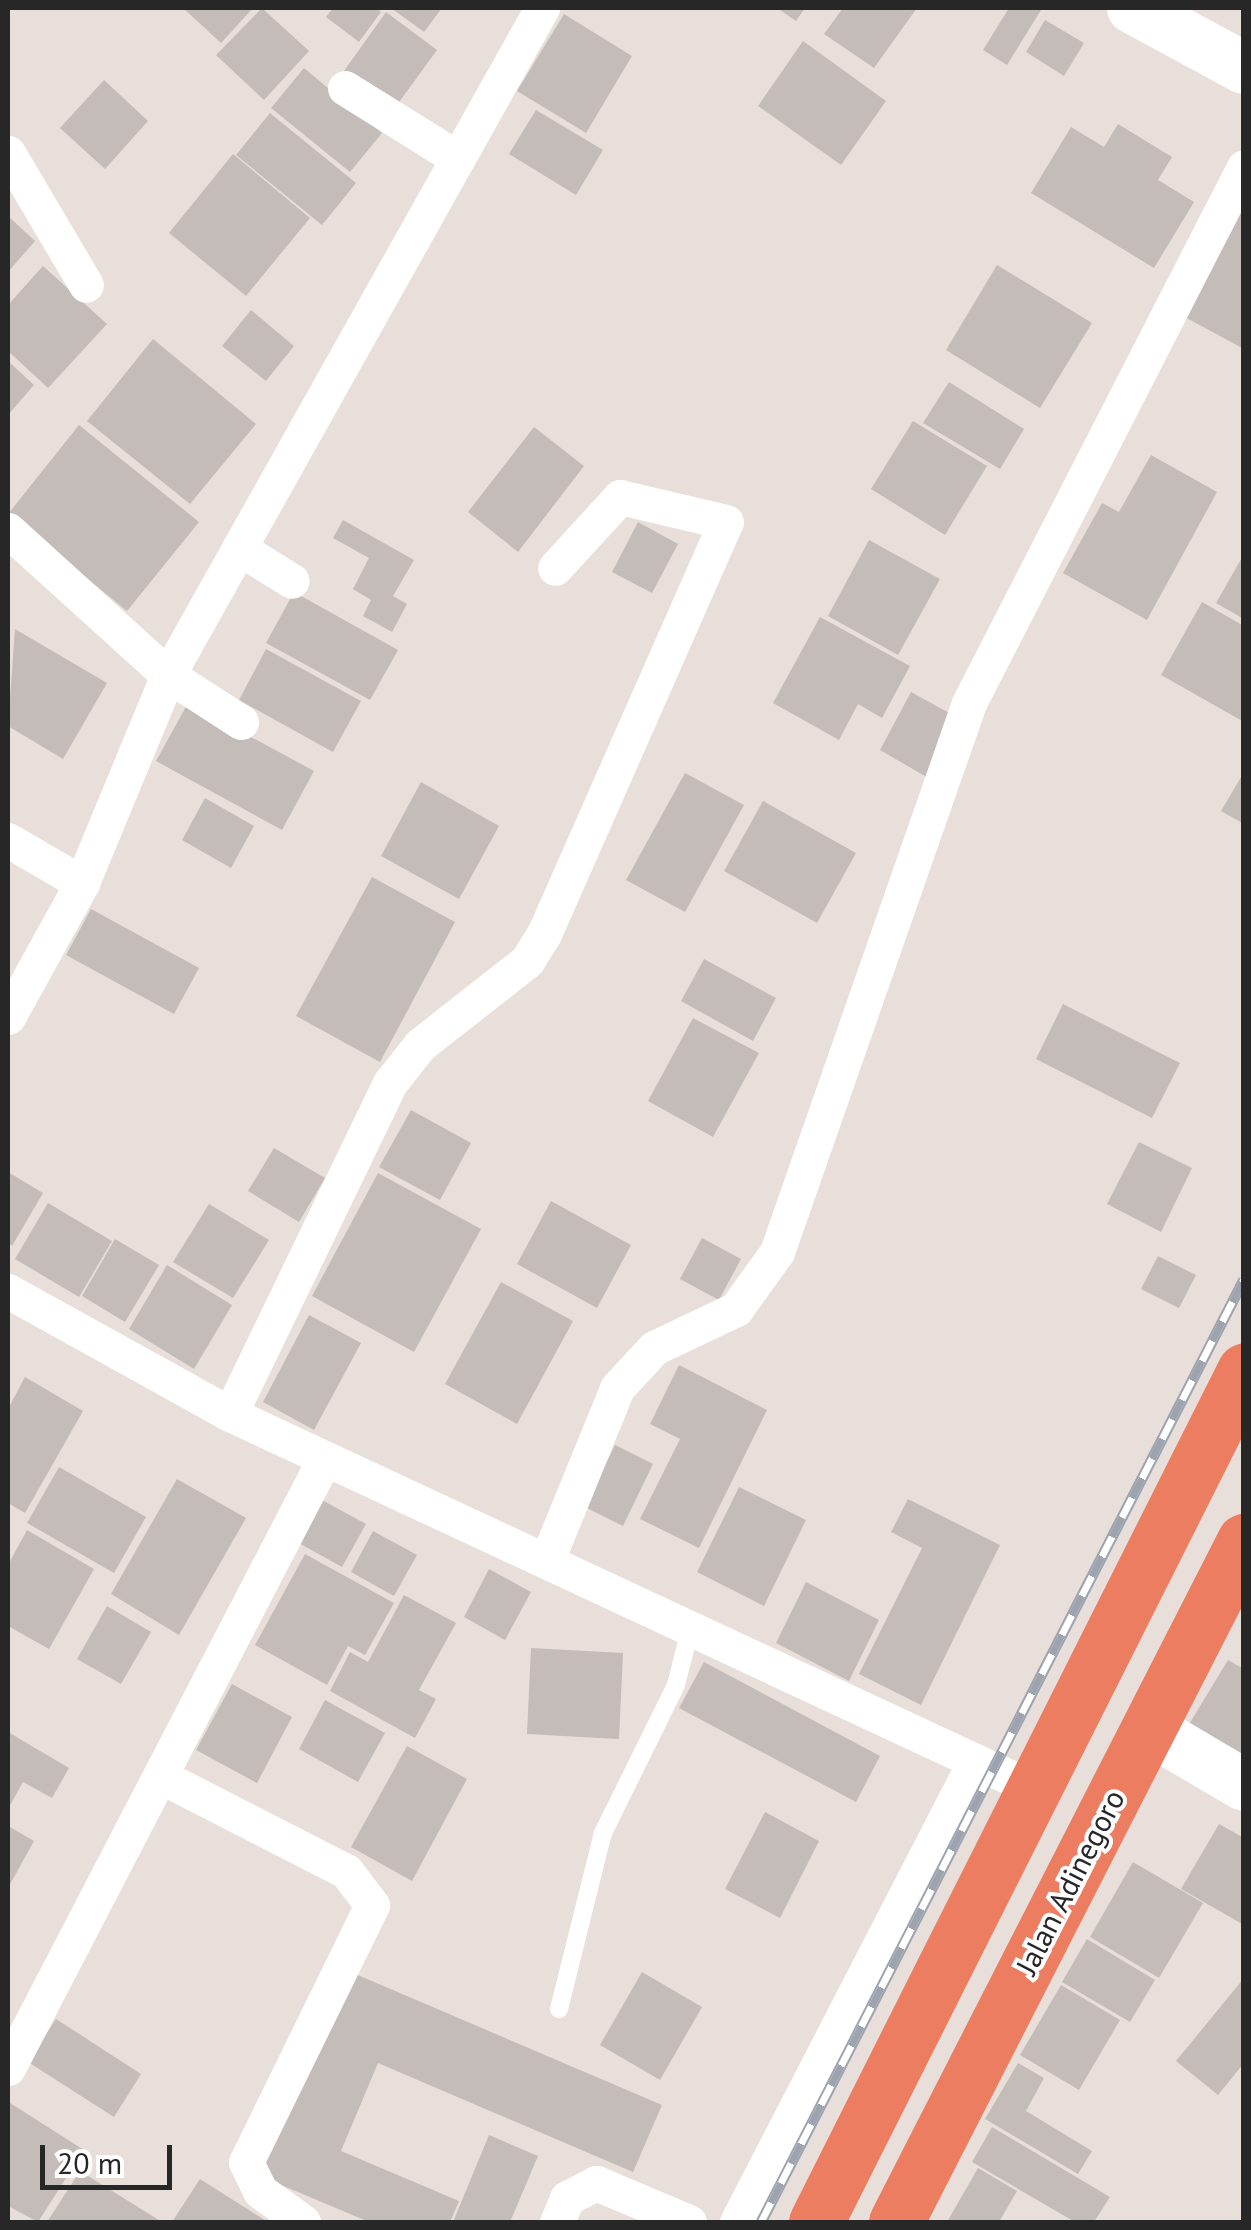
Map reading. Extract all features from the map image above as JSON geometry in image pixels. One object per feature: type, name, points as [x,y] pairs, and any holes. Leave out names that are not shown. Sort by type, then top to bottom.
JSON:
[{"type":"highway","points":[[818,2221],[1244,1371]]},
{"type":"highway","name":"Jalan Adinegoro","points":[[896,2222],[1244,1541]]},
{"type":"street","points":[[8,1017],[82,883],[168,675],[454,156],[542,8]]},
{"type":"street","points":[[1132,8],[1244,68]]},
{"type":"street","points":[[344,88],[454,156]]},
{"type":"street","points":[[8,153],[86,285]]},
{"type":"street","points":[[549,1555],[617,1388],[654,1348],[736,1309],[777,1252],[969,704],[1244,166]]},
{"type":"street","points":[[230,1414],[390,1083],[420,1045],[527,961],[544,934],[726,522],[620,497],[555,568]]},
{"type":"street","points":[[8,530],[168,675],[241,722]]},
{"type":"street","points":[[239,548],[292,581]]},
{"type":"street","points":[[8,840],[82,883]]},
{"type":"street","points":[[8,1291],[230,1414],[549,1555],[1034,1789]]},
{"type":"street","points":[[8,2068],[325,1458]]},
{"type":"street","points":[[1148,1730],[1244,1785]]},
{"type":"street","points":[[737,2222],[975,1761]]},
{"type":"street","points":[[162,1778],[346,1870],[372,1904],[246,2162],[260,2191],[303,2222]]},
{"type":"street","points":[[556,2222],[580,2186],[596,2183],[689,2222]]},
{"type":"lane","points":[[560,2009],[603,1834],[676,1684],[691,1626]]},
{"type":"building","points":[[183,8],[253,8],[221,43]]},
{"type":"building","points":[[262,8],[309,51],[264,100],[216,55]]},
{"type":"building","points":[[333,8],[376,8],[381,12],[359,42],[326,17]]},
{"type":"building","points":[[391,8],[442,8],[424,32]]},
{"type":"building","points":[[777,8],[805,8],[796,21]]},
{"type":"building","points":[[843,8],[917,8],[874,68],[824,34]]},
{"type":"building","points":[[1009,8],[1041,10],[1007,65],[983,50]]},
{"type":"building","points":[[386,12],[437,50],[394,109],[344,71]]},
{"type":"building","points":[[564,14],[632,56],[586,133],[517,91]]},
{"type":"building","points":[[1045,20],[1084,43],[1064,76],[1026,52]]},
{"type":"building","points":[[803,41],[886,101],[841,165],[758,106]]},
{"type":"building","points":[[304,68],[382,133],[350,172],[271,108]]},
{"type":"building","points":[[104,80],[148,121],[105,169],[60,128]]},
{"type":"building","points":[[536,110],[603,150],[576,195],[509,154]]},
{"type":"building","points":[[270,113],[356,183],[322,225],[236,155]]},
{"type":"building","points":[[1118,124],[1172,157],[1158,180],[1194,202],[1154,268],[1031,193],[1071,127],[1104,147]]},
{"type":"building","points":[[233,154],[310,218],[246,296],[169,233]]},
{"type":"building","points":[[1244,198],[1244,349],[1179,314]]},
{"type":"building","points":[[8,216],[35,241],[8,272]]},
{"type":"building","points":[[997,265],[1092,323],[1040,408],[946,350]]},
{"type":"building","points":[[43,266],[107,324],[48,388],[8,351],[8,305]]},
{"type":"building","points":[[251,310],[294,346],[266,381],[222,346]]},
{"type":"building","points":[[153,339],[256,424],[190,504],[87,421]]},
{"type":"building","points":[[8,361],[34,385],[8,415]]},
{"type":"building","points":[[949,382],[1024,429],[1000,469],[923,423]]},
{"type":"building","points":[[913,421],[987,466],[945,535],[871,489]]},
{"type":"building","points":[[79,425],[199,522],[127,611],[8,514]]},
{"type":"building","points":[[534,427],[584,466],[518,552],[468,512]]},
{"type":"building","points":[[1151,455],[1217,492],[1147,620],[1063,573],[1102,503],[1119,512]]},
{"type":"building","points":[[343,520],[414,560],[393,596],[407,604],[392,632],[363,616],[371,600],[353,589],[369,558],[333,538]]},
{"type":"building","points":[[638,522],[678,544],[652,593],[612,572]]},
{"type":"building","points":[[869,540],[940,579],[898,655],[828,616]]},
{"type":"building","points":[[1244,554],[1244,619],[1216,603]]},
{"type":"building","points":[[294,592],[398,650],[370,700],[266,643]]},
{"type":"building","points":[[1202,602],[1244,626],[1244,722],[1161,675]]},
{"type":"building","points":[[820,617],[910,666],[882,718],[858,704],[839,740],[773,703]]},
{"type":"building","points":[[15,629],[107,683],[63,759],[8,726]]},
{"type":"building","points":[[266,649],[361,701],[333,752],[239,700]]},
{"type":"building","points":[[911,692],[962,720],[930,779],[880,750]]},
{"type":"building","points":[[188,703],[314,771],[282,830],[156,761]]},
{"type":"building","points":[[1244,772],[1244,824],[1221,811]]},
{"type":"building","points":[[685,773],[744,805],[685,912],[626,880]]},
{"type":"building","points":[[421,782],[499,826],[459,899],[381,856]]},
{"type":"building","points":[[205,798],[254,826],[231,868],[182,840]]},
{"type":"building","points":[[763,801],[856,853],[817,923],[724,871]]},
{"type":"building","points":[[372,877],[455,922],[380,1062],[296,1016]]},
{"type":"building","points":[[91,909],[199,968],[174,1014],[66,955]]},
{"type":"building","points":[[704,959],[776,998],[753,1041],[681,1001]]},
{"type":"building","points":[[1063,1004],[1180,1063],[1152,1118],[1036,1059]]},
{"type":"building","points":[[693,1018],[759,1053],[713,1137],[648,1101]]},
{"type":"building","points":[[411,1110],[471,1143],[440,1200],[379,1167]]},
{"type":"building","points":[[1139,1142],[1192,1168],[1161,1232],[1107,1204]]},
{"type":"building","points":[[274,1148],[325,1178],[299,1222],[248,1191]]},
{"type":"building","points":[[8,1172],[43,1193],[12,1246],[8,1243]]},
{"type":"building","points":[[378,1173],[481,1229],[414,1352],[312,1296]]},
{"type":"building","points":[[551,1201],[631,1245],[597,1308],[517,1264]]},
{"type":"building","points":[[48,1203],[112,1241],[79,1297],[15,1259]]},
{"type":"building","points":[[209,1204],[269,1240],[233,1298],[173,1262]]},
{"type":"building","points":[[702,1238],[741,1259],[719,1300],[680,1279]]},
{"type":"building","points":[[115,1239],[159,1265],[125,1322],[82,1296]]},
{"type":"building","points":[[1158,1256],[1196,1275],[1179,1308],[1141,1289]]},
{"type":"building","points":[[167,1265],[232,1305],[194,1369],[129,1329]]},
{"type":"building","points":[[501,1282],[573,1321],[517,1424],[445,1384]]},
{"type":"building","points":[[309,1315],[361,1343],[314,1430],[263,1402]]},
{"type":"building","points":[[679,1365],[767,1410],[699,1548],[640,1519],[680,1439],[650,1424]]},
{"type":"building","points":[[25,1377],[83,1411],[25,1513],[8,1503],[8,1409]]},
{"type":"building","points":[[615,1445],[653,1464],[623,1526],[585,1507]]},
{"type":"building","points":[[59,1467],[146,1517],[114,1573],[27,1523]]},
{"type":"building","points":[[177,1479],[246,1518],[179,1635],[111,1594]]},
{"type":"building","points":[[739,1487],[806,1520],[764,1606],[697,1572]]},
{"type":"building","points":[[320,1499],[366,1524],[342,1567],[297,1542]]},
{"type":"building","points":[[908,1499],[1000,1545],[921,1705],[859,1674],[922,1548],[891,1532]]},
{"type":"building","points":[[27,1530],[94,1569],[49,1649],[8,1626],[8,1565]]},
{"type":"building","points":[[373,1531],[417,1555],[394,1596],[351,1572]]},
{"type":"building","points":[[305,1554],[394,1603],[365,1655],[348,1646],[327,1685],[255,1645]]},
{"type":"building","points":[[489,1569],[531,1592],[505,1640],[464,1617]]},
{"type":"building","points":[[806,1582],[879,1620],[849,1681],[776,1643]]},
{"type":"building","points":[[404,1595],[456,1623],[419,1690],[436,1699],[415,1738],[330,1691],[350,1652],[368,1662]]},
{"type":"building","points":[[107,1606],[151,1632],[121,1684],[77,1659]]},
{"type":"building","points":[[531,1648],[623,1653],[619,1739],[527,1734]]},
{"type":"building","points":[[1228,1660],[1244,1669],[1244,1757],[1188,1726]]},
{"type":"building","points":[[704,1662],[880,1756],[856,1802],[679,1708]]},
{"type":"building","points":[[232,1684],[292,1717],[257,1783],[196,1750]]},
{"type":"building","points":[[325,1700],[385,1733],[358,1782],[299,1749]]},
{"type":"building","points":[[8,1732],[69,1768],[52,1798],[23,1782],[8,1809]]},
{"type":"building","points":[[407,1746],[467,1779],[412,1881],[351,1847]]},
{"type":"building","points":[[765,1812],[819,1841],[780,1918],[725,1889]]},
{"type":"building","points":[[1219,1824],[1244,1838],[1244,1925],[1181,1889]]},
{"type":"building","points":[[8,1826],[34,1841],[8,1888]]},
{"type":"building","points":[[1133,1862],[1203,1903],[1159,1978],[1090,1937]]},
{"type":"building","points":[[1087,1939],[1155,1980],[1130,2022],[1062,1982]]},
{"type":"building","points":[[346,1970],[662,2105],[633,2172],[378,2063],[341,2151],[459,2201],[450,2222],[369,2222],[260,2176]]},
{"type":"building","points":[[642,1972],[702,2007],[660,2080],[600,2045]]},
{"type":"building","points":[[1244,1978],[1244,2063],[1218,2095],[1176,2061]]},
{"type":"building","points":[[1061,1985],[1120,2020],[1079,2090],[1020,2055]]},
{"type":"building","points":[[56,2019],[141,2074],[114,2117],[28,2062]]},
{"type":"building","points":[[1018,2063],[1044,2078],[1026,2111],[1092,2151],[1078,2174],[985,2119]]},
{"type":"building","points":[[10,2103],[84,2150],[38,2222],[8,2206]]},
{"type":"building","points":[[992,2127],[1110,2197],[1094,2222],[1075,2222],[972,2162]]},
{"type":"building","points":[[489,2135],[538,2156],[510,2222],[453,2222]]},
{"type":"building","points":[[978,2168],[1017,2191],[999,2222],[947,2222]]},
{"type":"building","points":[[80,2171],[162,2222],[47,2222]]},
{"type":"building","points":[[200,2179],[268,2222],[172,2222]]},
{"type":"railway","points":[[761,2222],[1244,1279]]}]
